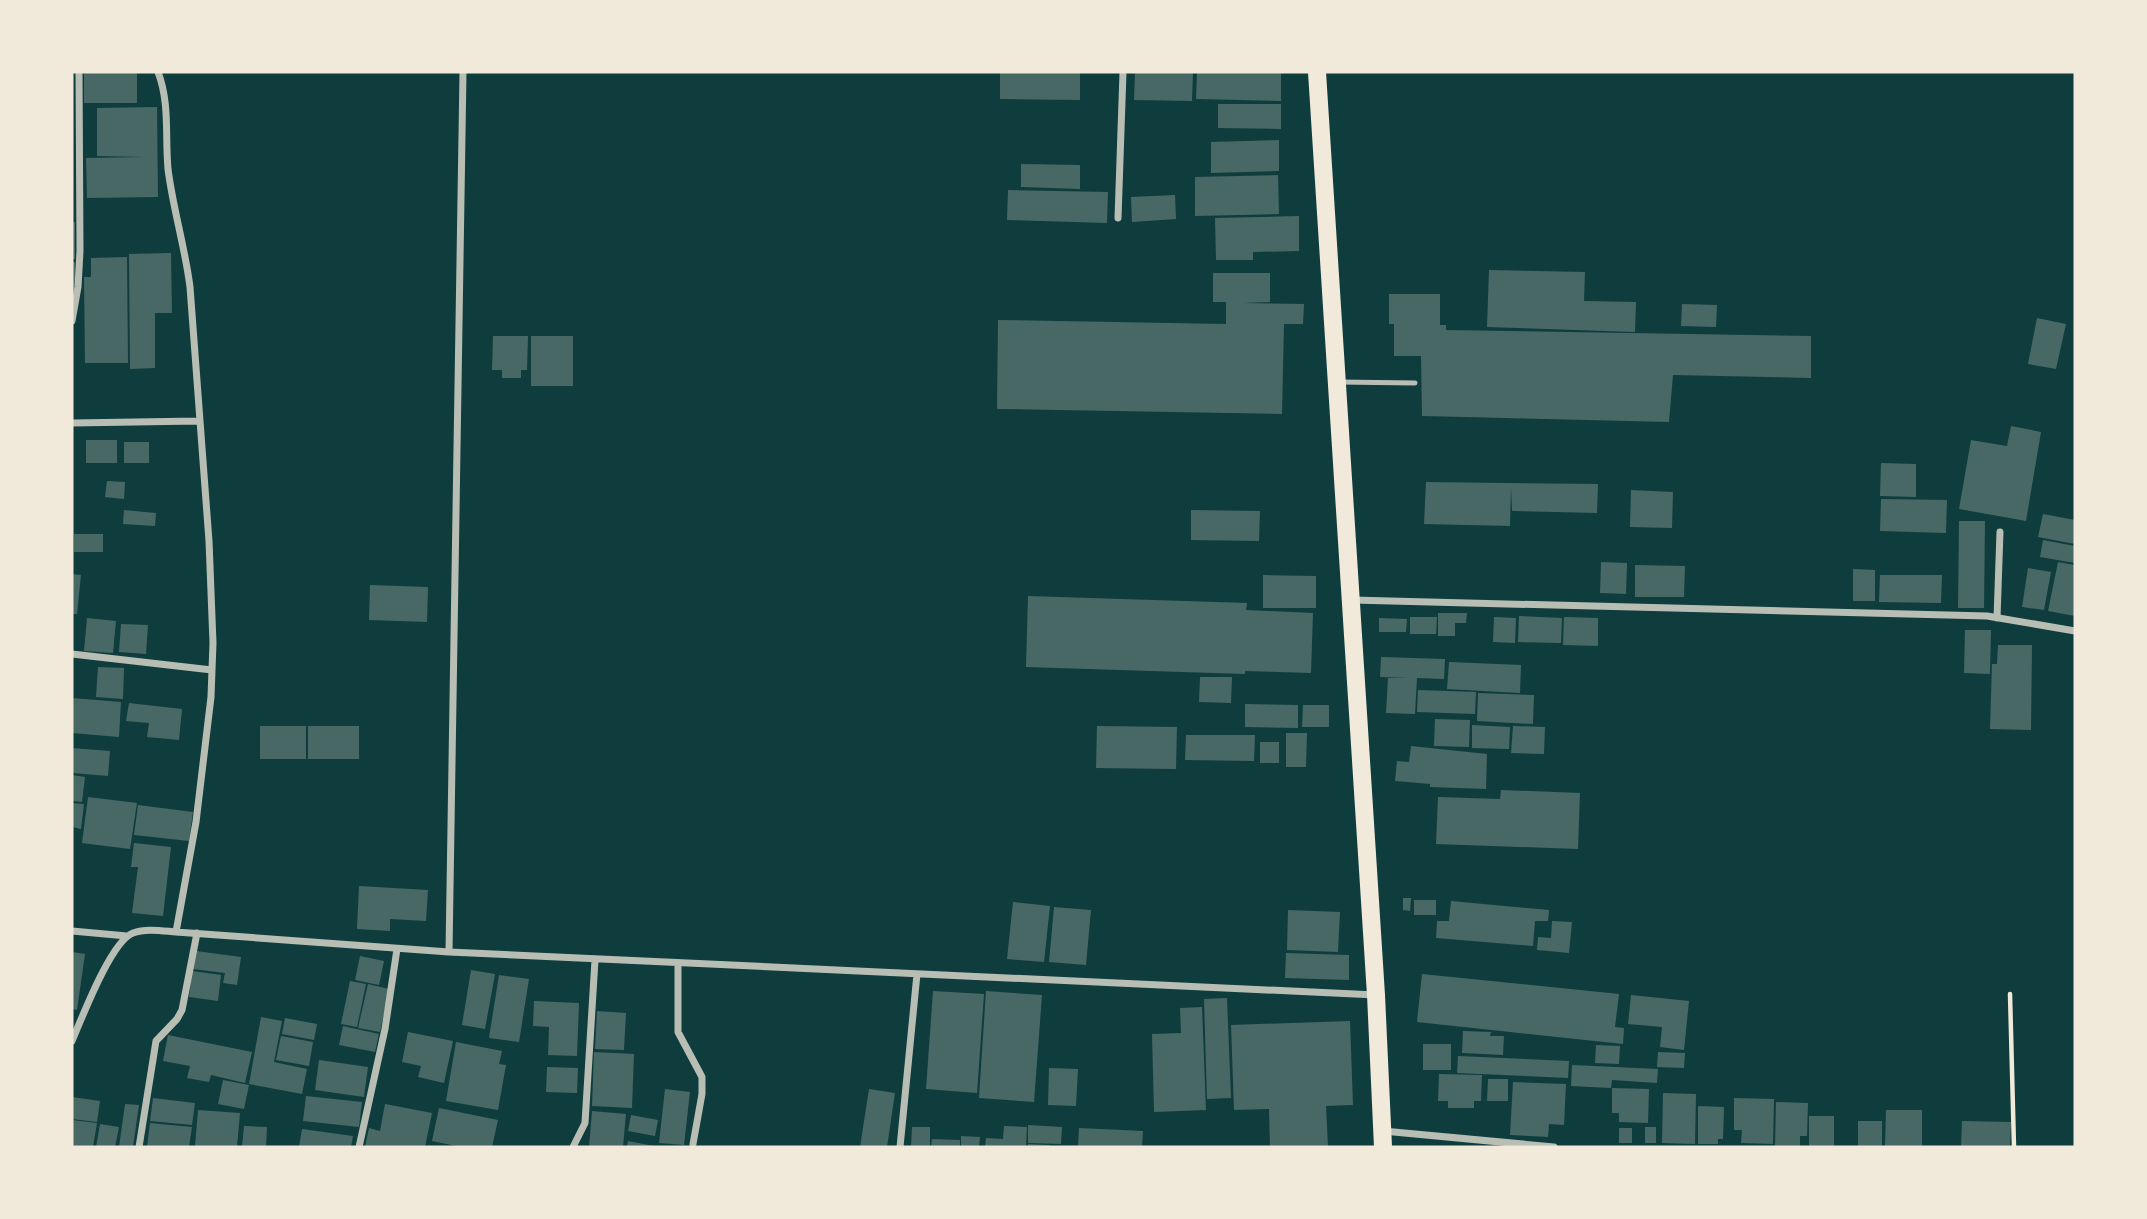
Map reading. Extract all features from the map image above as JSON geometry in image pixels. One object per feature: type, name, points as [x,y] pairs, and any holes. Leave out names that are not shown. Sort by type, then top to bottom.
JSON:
[{"type":"main road","points":[[1317,72],[1383,1139]]},
{"type":"street","points":[[72,321],[78,287],[80,251],[79,72]]},
{"type":"street","points":[[158,72],[165,101],[168,168],[190,287],[212,593],[211,697],[196,822],[176,932]]},
{"type":"street","points":[[449,952],[463,72]]},
{"type":"street","points":[[1118,218],[1123,72]]},
{"type":"street","points":[[72,423],[198,421]]},
{"type":"street","points":[[1997,618],[2000,532]]},
{"type":"street","points":[[1351,600],[1997,618],[2075,631]]},
{"type":"street","points":[[72,654],[212,670]]},
{"type":"street","points":[[72,931],[127,936],[142,931],[197,933],[397,949],[595,960],[1376,995]]},
{"type":"street","points":[[139,1147],[156,1041],[182,1010],[197,933]]},
{"type":"street","points":[[72,1041],[108,962],[127,936]]},
{"type":"street","points":[[359,1147],[383,1039],[397,949]]},
{"type":"street","points":[[573,1147],[585,1123],[595,960]]},
{"type":"street","points":[[678,964],[678,1032],[702,1077],[702,1094],[693,1144]]},
{"type":"street","points":[[900,1147],[917,974]]},
{"type":"street","points":[[1383,1139],[1554,1147]]},
{"type":"lane","points":[[1336,382],[1415,383]]},
{"type":"path","points":[[2010,994],[2014,1147]]},
{"type":"building","points":[[84,72],[137,72],[137,103],[84,103]]},
{"type":"building","points":[[1000,72],[1080,73],[1080,100],[1000,99]]},
{"type":"building","points":[[1135,72],[1193,72],[1192,101],[1134,100]]},
{"type":"building","points":[[1197,72],[1281,72],[1281,101],[1196,99]]},
{"type":"building","points":[[1218,104],[1281,104],[1281,129],[1218,128]]},
{"type":"building","points":[[157,107],[158,197],[87,198],[86,158],[144,157],[97,156],[97,108]]},
{"type":"building","points":[[1279,140],[1279,171],[1211,173],[1211,142]]},
{"type":"building","points":[[1021,164],[1080,165],[1080,189],[1021,187]]},
{"type":"building","points":[[1278,175],[1279,214],[1195,216],[1195,177]]},
{"type":"building","points":[[1008,190],[1108,192],[1107,223],[1007,220]]},
{"type":"building","points":[[1175,195],[1176,219],[1132,222],[1131,197]]},
{"type":"building","points":[[1299,216],[1299,251],[1253,252],[1253,260],[1216,260],[1215,218]]},
{"type":"building","points":[[72,222],[75,222],[75,259],[72,259]]},
{"type":"building","points":[[171,253],[172,313],[155,313],[155,368],[130,369],[129,254]]},
{"type":"building","points":[[127,257],[128,363],[85,363],[84,277],[91,277],[91,258]]},
{"type":"building","points":[[72,262],[75,262],[76,298],[72,298]]},
{"type":"building","points":[[1489,270],[1585,272],[1584,301],[1636,302],[1635,332],[1487,327]]},
{"type":"building","points":[[1213,273],[1270,273],[1270,302],[1243,303],[1304,304],[1303,324],[1284,324],[1282,414],[997,409],[998,320],[1226,324],[1226,302],[1213,302]]},
{"type":"building","points":[[1389,294],[1440,294],[1440,325],[1446,325],[1446,330],[1811,336],[1811,378],[1673,375],[1669,422],[1422,416],[1421,356],[1394,356],[1394,324],[1389,324]]},
{"type":"building","points":[[1682,304],[1717,305],[1716,327],[1681,326]]},
{"type":"building","points":[[2037,318],[2066,324],[2056,369],[2028,364]]},
{"type":"building","points":[[493,336],[528,336],[527,370],[521,370],[521,378],[502,378],[502,370],[492,370]]},
{"type":"building","points":[[531,336],[573,336],[573,386],[531,386]]},
{"type":"building","points":[[2011,426],[2041,432],[2026,521],[1959,509],[1971,440],[2007,446]]},
{"type":"building","points":[[86,440],[117,440],[117,463],[86,463]]},
{"type":"building","points":[[124,442],[149,442],[149,463],[124,463]]},
{"type":"building","points":[[1881,463],[1916,464],[1916,497],[1880,496]]},
{"type":"building","points":[[107,481],[125,482],[124,499],[105,497]]},
{"type":"building","points":[[1426,482],[1598,484],[1597,513],[1512,511],[1511,487],[1510,526],[1424,524]]},
{"type":"building","points":[[1631,490],[1673,492],[1672,528],[1630,527]]},
{"type":"building","points":[[1881,499],[1947,500],[1946,533],[1880,531]]},
{"type":"building","points":[[124,510],[156,513],[155,526],[123,524]]},
{"type":"building","points":[[1191,510],[1260,511],[1259,541],[1191,540]]},
{"type":"building","points":[[2043,514],[2075,520],[2075,544],[2038,537]]},
{"type":"building","points":[[1959,521],[1985,521],[1984,608],[1958,608]]},
{"type":"building","points":[[74,534],[103,534],[103,552],[74,552]]},
{"type":"building","points":[[2043,540],[2075,546],[2075,563],[2040,557]]},
{"type":"building","points":[[1601,562],[1627,563],[1626,594],[1600,593]]},
{"type":"building","points":[[2058,562],[2075,565],[2075,616],[2048,611]]},
{"type":"building","points":[[1635,565],[1685,566],[1684,597],[1635,597]]},
{"type":"building","points":[[2028,568],[2051,572],[2044,610],[2022,607]]},
{"type":"building","points":[[1853,569],[1875,570],[1875,601],[1853,601]]},
{"type":"building","points":[[72,574],[81,575],[77,614],[72,614]]},
{"type":"building","points":[[1263,575],[1316,576],[1316,608],[1263,608]]},
{"type":"building","points":[[1880,575],[1942,575],[1941,603],[1879,602]]},
{"type":"building","points":[[370,585],[428,587],[427,622],[369,620]]},
{"type":"building","points":[[1028,596],[1247,603],[1246,610],[1313,613],[1311,673],[1245,671],[1245,674],[1026,667]]},
{"type":"building","points":[[1438,613],[1467,613],[1466,623],[1455,623],[1455,636],[1438,636]]},
{"type":"building","points":[[1519,616],[1562,618],[1561,643],[1518,642]]},
{"type":"building","points":[[1410,617],[1437,617],[1436,634],[1410,634]]},
{"type":"building","points":[[1494,617],[1516,618],[1515,643],[1493,642]]},
{"type":"building","points":[[1564,617],[1598,618],[1598,646],[1563,645]]},
{"type":"building","points":[[87,618],[116,621],[113,653],[84,651]]},
{"type":"building","points":[[1379,618],[1407,619],[1406,632],[1379,632]]},
{"type":"building","points":[[121,624],[148,625],[146,654],[119,652]]},
{"type":"building","points":[[1965,630],[1991,630],[1990,674],[1964,673]]},
{"type":"building","points":[[1998,645],[2032,645],[2031,730],[1990,729],[1992,664],[1997,664]]},
{"type":"building","points":[[1381,657],[1445,659],[1444,679],[1417,678],[1415,714],[1386,713],[1388,678],[1409,678],[1380,677]]},
{"type":"building","points":[[1449,662],[1521,665],[1520,693],[1447,689]]},
{"type":"building","points":[[98,667],[124,668],[123,699],[96,697]]},
{"type":"building","points":[[1200,677],[1232,677],[1231,703],[1199,702]]},
{"type":"building","points":[[1418,690],[1476,692],[1475,714],[1417,712]]},
{"type":"building","points":[[1478,693],[1534,695],[1533,724],[1477,721]]},
{"type":"building","points":[[72,698],[121,702],[119,737],[72,733]]},
{"type":"building","points":[[129,703],[182,709],[179,740],[147,737],[149,723],[126,721]]},
{"type":"building","points":[[1245,704],[1298,705],[1298,728],[1245,727]]},
{"type":"building","points":[[1303,705],[1329,705],[1329,727],[1302,727]]},
{"type":"building","points":[[1435,719],[1470,720],[1469,747],[1434,746]]},
{"type":"building","points":[[1472,725],[1510,727],[1509,749],[1472,748]]},
{"type":"building","points":[[260,726],[306,726],[306,759],[260,759]]},
{"type":"building","points":[[308,726],[359,726],[359,759],[308,759]]},
{"type":"building","points":[[1097,726],[1177,727],[1176,769],[1096,768]]},
{"type":"building","points":[[1513,726],[1545,727],[1544,754],[1511,753]]},
{"type":"building","points":[[1286,733],[1307,733],[1306,767],[1286,767]]},
{"type":"building","points":[[1186,735],[1255,735],[1254,761],[1185,760]]},
{"type":"building","points":[[1260,742],[1279,742],[1279,763],[1260,763]]},
{"type":"building","points":[[1411,746],[1487,754],[1486,789],[1430,787],[1430,784],[1395,781],[1397,761],[1409,762]]},
{"type":"building","points":[[72,748],[110,751],[108,776],[72,773]]},
{"type":"building","points":[[72,775],[85,777],[82,802],[72,801]]},
{"type":"building","points":[[1501,790],[1580,793],[1578,849],[1436,844],[1438,797],[1500,799]]},
{"type":"building","points":[[88,797],[137,803],[130,849],[82,843]]},
{"type":"building","points":[[72,803],[84,804],[81,829],[72,827]]},
{"type":"building","points":[[138,805],[193,812],[189,841],[134,835]]},
{"type":"building","points":[[134,843],[171,847],[163,916],[132,913],[138,867],[131,867]]},
{"type":"building","points":[[359,886],[428,890],[426,921],[390,919],[390,931],[357,929]]},
{"type":"building","points":[[1403,898],[1411,898],[1410,911],[1403,910]]},
{"type":"building","points":[[1414,900],[1436,900],[1436,915],[1414,915]]},
{"type":"building","points":[[1451,901],[1549,910],[1548,921],[1535,921],[1533,946],[1436,938],[1437,921],[1449,921]]},
{"type":"building","points":[[1013,902],[1050,906],[1044,962],[1007,959]]},
{"type":"building","points":[[1054,907],[1091,910],[1086,965],[1049,962]]},
{"type":"building","points":[[1288,910],[1340,912],[1338,952],[1287,950]]},
{"type":"building","points":[[1552,921],[1572,922],[1569,953],[1537,950],[1538,937],[1551,938]]},
{"type":"building","points":[[196,951],[241,957],[237,985],[223,983],[225,973],[193,969]]},
{"type":"building","points":[[72,952],[85,954],[77,1010],[72,1009]]},
{"type":"building","points":[[1286,953],[1349,955],[1349,980],[1285,978]]},
{"type":"building","points":[[360,956],[384,961],[379,985],[355,980]]},
{"type":"building","points":[[471,970],[495,974],[485,1029],[462,1025]]},
{"type":"building","points":[[192,971],[221,975],[218,1001],[189,997]]},
{"type":"building","points":[[1422,974],[1619,994],[1615,1027],[1624,1028],[1623,1044],[1417,1022]]},
{"type":"building","points":[[499,975],[529,979],[519,1042],[489,1038]]},
{"type":"building","points":[[350,981],[366,984],[357,1027],[341,1024]]},
{"type":"building","points":[[368,984],[389,989],[380,1032],[358,1028]]},
{"type":"building","points":[[933,991],[984,994],[977,1093],[926,1089]]},
{"type":"building","points":[[986,991],[1042,995],[1034,1102],[979,1098]]},
{"type":"building","points":[[1631,995],[1689,1001],[1684,1050],[1660,1047],[1662,1027],[1628,1024]]},
{"type":"building","points":[[1227,998],[1231,1098],[1207,1099],[1204,999]]},
{"type":"building","points":[[534,1001],[579,1003],[577,1056],[548,1055],[549,1027],[533,1026]]},
{"type":"building","points":[[1202,1007],[1206,1110],[1154,1112],[1152,1034],[1181,1033],[1180,1008]]},
{"type":"building","points":[[597,1011],[626,1013],[624,1050],[595,1049]]},
{"type":"building","points":[[261,1017],[282,1021],[274,1062],[307,1069],[302,1094],[249,1084]]},
{"type":"building","points":[[285,1018],[317,1024],[314,1040],[282,1034]]},
{"type":"building","points":[[1350,1021],[1353,1105],[1326,1106],[1328,1147],[1270,1147],[1269,1109],[1234,1110],[1231,1025]]},
{"type":"building","points":[[343,1026],[379,1034],[375,1052],[339,1045]]},
{"type":"building","points":[[1463,1031],[1491,1032],[1490,1036],[1504,1036],[1503,1055],[1462,1053]]},
{"type":"building","points":[[408,1032],[453,1041],[444,1083],[418,1077],[421,1066],[402,1062]]},
{"type":"building","points":[[168,1035],[252,1052],[245,1083],[211,1075],[209,1082],[187,1078],[190,1066],[163,1061]]},
{"type":"building","points":[[281,1036],[313,1042],[309,1066],[276,1060]]},
{"type":"building","points":[[456,1042],[502,1051],[499,1064],[506,1065],[498,1110],[446,1101]]},
{"type":"building","points":[[1423,1044],[1451,1044],[1451,1070],[1423,1070]]},
{"type":"building","points":[[1596,1045],[1620,1046],[1619,1064],[1595,1063]]},
{"type":"building","points":[[594,1052],[634,1054],[632,1108],[592,1106]]},
{"type":"building","points":[[1658,1052],[1685,1053],[1684,1068],[1657,1067]]},
{"type":"building","points":[[1458,1056],[1569,1061],[1568,1078],[1457,1073]]},
{"type":"building","points":[[319,1060],[368,1067],[364,1097],[315,1090]]},
{"type":"building","points":[[1572,1065],[1658,1069],[1657,1083],[1612,1080],[1611,1088],[1571,1086]]},
{"type":"building","points":[[547,1067],[578,1068],[577,1093],[546,1092]]},
{"type":"building","points":[[1049,1068],[1078,1069],[1076,1106],[1048,1105]]},
{"type":"building","points":[[1439,1074],[1482,1075],[1481,1101],[1474,1101],[1474,1108],[1448,1108],[1448,1101],[1438,1101]]},
{"type":"building","points":[[1488,1079],[1508,1079],[1508,1101],[1487,1101]]},
{"type":"building","points":[[223,1080],[249,1085],[244,1109],[218,1104]]},
{"type":"building","points":[[1513,1082],[1566,1084],[1564,1125],[1549,1124],[1548,1137],[1510,1135]]},
{"type":"building","points":[[1612,1088],[1649,1089],[1648,1123],[1619,1122],[1619,1113],[1612,1113]]},
{"type":"building","points":[[665,1089],[690,1092],[684,1145],[659,1143]]},
{"type":"building","points":[[869,1089],[895,1093],[887,1147],[860,1147]]},
{"type":"building","points":[[1663,1093],[1696,1094],[1695,1144],[1662,1143]]},
{"type":"building","points":[[306,1096],[362,1102],[359,1127],[303,1121]]},
{"type":"building","points":[[72,1097],[100,1101],[97,1122],[72,1119]]},
{"type":"building","points":[[153,1098],[195,1103],[192,1125],[150,1121]]},
{"type":"building","points":[[1734,1098],[1774,1099],[1773,1144],[1741,1143],[1742,1130],[1734,1130]]},
{"type":"building","points":[[1776,1102],[1808,1103],[1807,1136],[1800,1136],[1800,1147],[1775,1146]]},
{"type":"building","points":[[125,1104],[139,1105],[133,1147],[119,1147]]},
{"type":"building","points":[[385,1104],[432,1113],[425,1147],[365,1147],[369,1128],[380,1131]]},
{"type":"building","points":[[1698,1106],[1724,1107],[1723,1139],[1718,1139],[1718,1144],[1698,1144]]},
{"type":"building","points":[[439,1108],[498,1120],[492,1147],[461,1147],[432,1141]]},
{"type":"building","points":[[198,1110],[240,1113],[237,1147],[195,1147]]},
{"type":"building","points":[[1886,1110],[1922,1110],[1922,1147],[1885,1147]]},
{"type":"building","points":[[592,1111],[626,1114],[623,1147],[589,1147]]},
{"type":"building","points":[[631,1115],[658,1120],[655,1136],[628,1131]]},
{"type":"building","points":[[1809,1116],[1834,1116],[1834,1147],[1809,1147]]},
{"type":"building","points":[[72,1120],[97,1123],[93,1147],[72,1147]]},
{"type":"building","points":[[1858,1121],[1882,1121],[1882,1147],[1858,1147]]},
{"type":"building","points":[[1962,1121],[2011,1122],[2010,1147],[1961,1147]]},
{"type":"building","points":[[150,1123],[192,1127],[189,1147],[147,1147]]},
{"type":"building","points":[[100,1124],[119,1127],[115,1147],[96,1147]]},
{"type":"building","points":[[1028,1125],[1062,1127],[1061,1144],[1028,1143]]},
{"type":"building","points":[[244,1126],[267,1127],[266,1147],[242,1147]]},
{"type":"building","points":[[1004,1126],[1027,1127],[1026,1147],[985,1147],[986,1138],[1003,1139]]},
{"type":"building","points":[[912,1127],[930,1127],[930,1147],[911,1147]]},
{"type":"building","points":[[1645,1127],[1656,1127],[1656,1143],[1645,1143]]},
{"type":"building","points":[[1079,1128],[1143,1131],[1142,1147],[1078,1147]]},
{"type":"building","points":[[1619,1128],[1632,1128],[1632,1143],[1619,1143]]},
{"type":"building","points":[[302,1129],[353,1136],[351,1147],[299,1147]]},
{"type":"building","points":[[961,1136],[980,1137],[979,1147],[961,1147]]},
{"type":"building","points":[[932,1139],[960,1140],[960,1147],[931,1147]]},
{"type":"building","points":[[628,1141],[654,1146],[654,1147],[627,1147]]},
{"type":"building","points":[[1028,1144],[1050,1145],[1050,1147],[1027,1147]]}]
